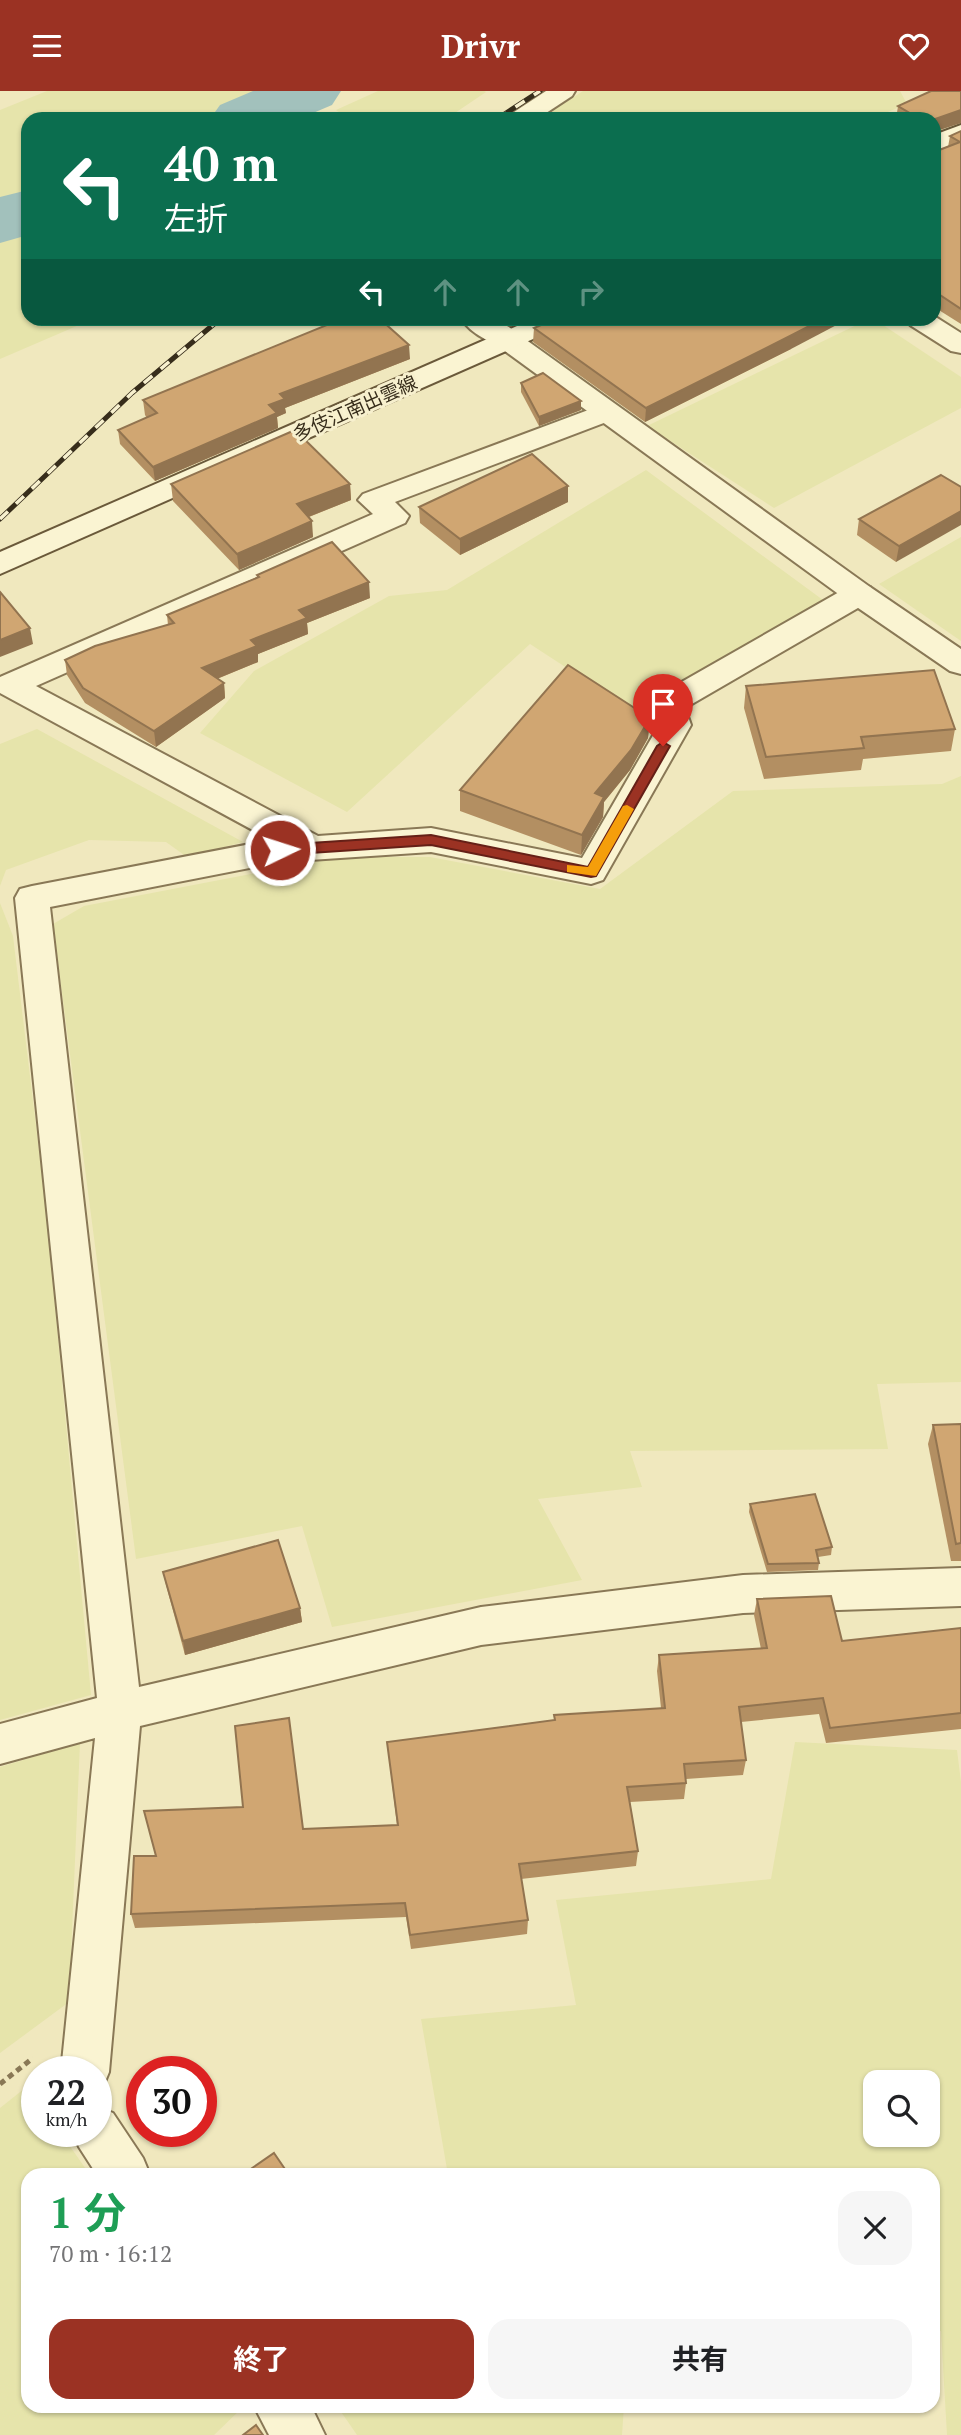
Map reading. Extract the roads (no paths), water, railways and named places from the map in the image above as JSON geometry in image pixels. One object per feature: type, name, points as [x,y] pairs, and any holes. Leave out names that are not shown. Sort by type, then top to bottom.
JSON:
[{"type":"street","points":[[531,112],[563,91]]},
{"type":"street","points":[[941,142],[961,133]]},
{"type":"street","points":[[486,326],[859,594],[961,663]]},
{"type":"street","name":"多伎江南出雲線","points":[[0,564],[539,326]]},
{"type":"street","points":[[931,326],[961,345]]},
{"type":"street","points":[[313,848],[10,685],[394,516],[373,500],[607,412]]},
{"type":"street","points":[[86,2056],[120,1711],[32,898],[280,850],[431,840],[591,872],[676,725],[668,704],[859,594]]},
{"type":"street","points":[[0,1744],[120,1711],[481,1626],[743,1594],[961,1587]]},
{"type":"street","points":[[107,2147],[121,2168]]},
{"type":"street","points":[[285,2413],[299,2435]]},
{"type":"waterway","points":[[260,112],[309,91]]},
{"type":"waterway","points":[[0,222],[21,213]]},
{"type":"railway","points":[[508,112],[540,91]]},
{"type":"railway","points":[[0,519],[132,393],[212,326]]}]
